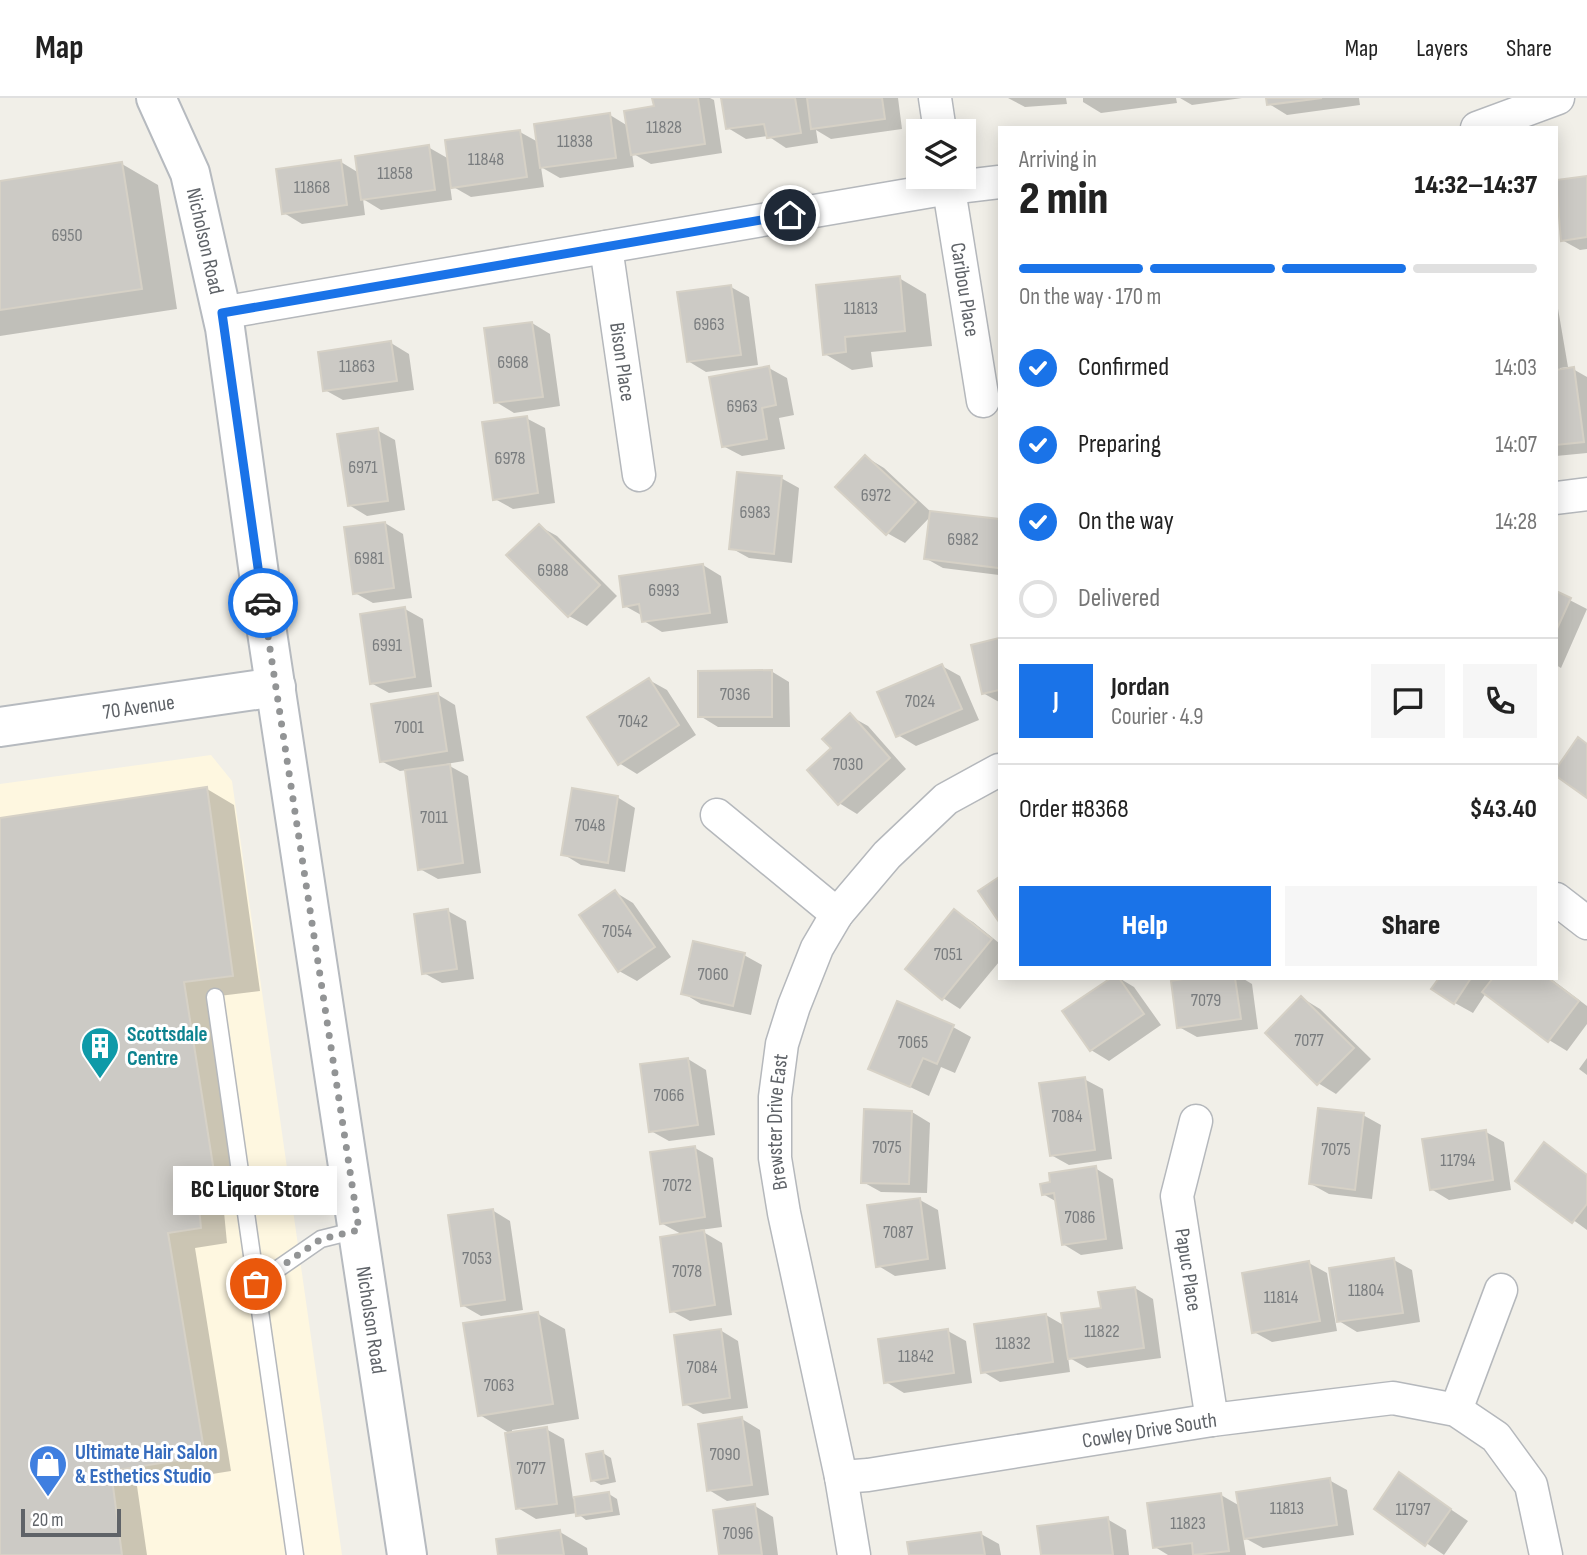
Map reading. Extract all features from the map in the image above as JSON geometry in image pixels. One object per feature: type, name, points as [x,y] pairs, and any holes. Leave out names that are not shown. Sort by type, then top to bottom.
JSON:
[{"type":"street","name":"Nicholson Road","points":[[156,98],[190,173],[222,313],[407,1555]]},
{"type":"street","points":[[935,98],[938,119]]},
{"type":"street","points":[[1482,126],[1559,98]]},
{"type":"street","points":[[976,182],[998,182]]},
{"type":"street","points":[[222,313],[606,247],[911,189]]},
{"type":"street","name":"Caribou Place","points":[[949,189],[983,401]]},
{"type":"street","name":"Bison Place","points":[[606,247],[639,475]]},
{"type":"street","points":[[1558,498],[1587,494]]},
{"type":"street","name":"70 Avenue","points":[[0,727],[276,687]]},
{"type":"street","name":"Brewster Drive East","points":[[854,1555],[841,1477],[784,1213],[775,1158],[775,1097],[782,1044],[817,948],[837,914],[887,855],[946,800],[998,771]]},
{"type":"street","points":[[717,815],[837,914]]},
{"type":"street","points":[[1558,901],[1587,923]]},
{"type":"street","name":"Papuc Place","points":[[1196,1121],[1177,1196],[1212,1420]]},
{"type":"street","points":[[1456,1410],[1502,1290]]},
{"type":"street","name":"Cowley Drive South","points":[[841,1477],[868,1475],[1212,1420],[1393,1398],[1456,1410],[1496,1437],[1531,1485],[1546,1555]]},
{"type":"lane","points":[[215,997],[295,1555]]},
{"type":"lane","points":[[256,1284],[321,1239],[359,1230]]},
{"type":"shaded area","name":"Scottsdale Centre","points":[[211,755],[232,781],[342,1555],[0,1555],[0,784]]},
{"type":"building","points":[[652,98],[698,98],[705,144],[631,155],[624,111],[654,106]]},
{"type":"building","points":[[721,98],[795,98],[801,133],[767,138],[764,124],[726,129]]},
{"type":"building","points":[[807,98],[882,98],[885,119],[811,129]]},
{"type":"building","points":[[1266,98],[1322,98],[1267,105]]},
{"type":"building","points":[[610,113],[616,158],[540,168],[534,124]]},
{"type":"building","points":[[520,130],[527,177],[451,188],[445,140]]},
{"type":"building","points":[[429,145],[435,190],[361,200],[355,156]]},
{"type":"building","points":[[341,160],[347,205],[282,214],[276,169]]},
{"type":"building","points":[[122,162],[142,289],[0,310],[0,181]]},
{"type":"building","points":[[1587,176],[1587,237],[1561,241],[1558,180]]},
{"type":"building","points":[[900,276],[905,331],[845,337],[846,352],[823,355],[816,285]]},
{"type":"building","points":[[731,285],[741,355],[687,362],[677,292]]},
{"type":"building","points":[[532,322],[543,397],[494,403],[484,328]]},
{"type":"building","points":[[391,341],[397,381],[323,391],[318,352]]},
{"type":"building","points":[[769,366],[776,405],[762,408],[767,439],[722,447],[709,377]]},
{"type":"building","points":[[1574,367],[1584,442],[1558,445],[1558,370]]},
{"type":"building","points":[[527,416],[538,493],[493,500],[482,422]]},
{"type":"building","points":[[378,428],[388,501],[348,506],[337,434]]},
{"type":"building","points":[[865,455],[916,502],[886,535],[835,487]]},
{"type":"building","points":[[737,472],[782,476],[774,554],[729,549]]},
{"type":"building","points":[[930,511],[998,519],[998,568],[924,559]]},
{"type":"building","points":[[385,522],[394,588],[353,594],[344,527]]},
{"type":"building","points":[[539,524],[600,585],[568,617],[506,555]]},
{"type":"building","points":[[703,564],[710,613],[642,622],[639,604],[623,607],[619,576]]},
{"type":"building","points":[[1558,592],[1571,598],[1558,627]]},
{"type":"building","points":[[405,607],[415,677],[370,684],[360,614]]},
{"type":"building","points":[[998,638],[998,690],[982,694],[971,645]]},
{"type":"building","points":[[942,664],[962,709],[896,737],[877,692]]},
{"type":"building","points":[[772,670],[772,717],[698,717],[698,671]]},
{"type":"building","points":[[649,678],[679,725],[618,765],[587,717]]},
{"type":"building","points":[[438,693],[447,751],[380,762],[371,704]]},
{"type":"building","points":[[850,713],[890,758],[838,805],[807,770],[831,748],[822,739]]},
{"type":"building","points":[[1578,737],[1587,744],[1587,798],[1558,777],[1558,766]]},
{"type":"building","points":[[450,764],[463,863],[418,870],[405,770]]},
{"type":"building","name":"Scottsdale Centre","points":[[207,787],[233,976],[184,982],[215,1178],[198,1196],[201,1228],[168,1233],[205,1456],[111,1471],[122,1555],[0,1555],[0,818]]},
{"type":"building","points":[[572,788],[618,796],[608,863],[561,855]]},
{"type":"building","points":[[998,878],[998,921],[978,891]]},
{"type":"building","points":[[615,890],[655,947],[618,972],[579,915]]},
{"type":"building","points":[[448,909],[457,969],[422,974],[414,914]]},
{"type":"building","points":[[954,909],[992,939],[942,1000],[905,969]]},
{"type":"building","points":[[693,941],[745,953],[733,1006],[681,994]]},
{"type":"building","points":[[1108,980],[1120,980],[1144,1014],[1090,1051],[1062,1011]]},
{"type":"building","points":[[1235,980],[1241,1019],[1177,1028],[1171,981]]},
{"type":"building","points":[[1438,980],[1470,980],[1454,1004],[1431,989]]},
{"type":"building","points":[[1491,980],[1551,980],[1579,1001],[1548,1042],[1482,992]]},
{"type":"building","points":[[1301,996],[1354,1048],[1317,1085],[1265,1033]]},
{"type":"building","points":[[897,1001],[954,1025],[937,1064],[923,1058],[910,1087],[868,1069]]},
{"type":"building","points":[[688,1058],[698,1125],[649,1132],[640,1064]]},
{"type":"building","points":[[1085,1077],[1095,1150],[1050,1156],[1039,1083]]},
{"type":"building","points":[[1318,1108],[1364,1113],[1355,1190],[1309,1184]]},
{"type":"building","points":[[864,1109],[912,1111],[909,1184],[861,1183]]},
{"type":"building","points":[[1486,1130],[1493,1180],[1430,1190],[1422,1139]]},
{"type":"building","points":[[1544,1142],[1587,1175],[1587,1204],[1572,1223],[1515,1181]]},
{"type":"building","points":[[695,1146],[705,1217],[660,1224],[650,1152]]},
{"type":"building","points":[[1096,1166],[1106,1239],[1062,1245],[1054,1193],[1042,1195],[1040,1184],[1050,1182],[1049,1173]]},
{"type":"building","points":[[920,1198],[928,1259],[876,1267],[867,1205]]},
{"type":"building","points":[[493,1209],[505,1300],[461,1306],[448,1215]]},
{"type":"building","points":[[704,1230],[715,1305],[670,1312],[660,1237]]},
{"type":"building","points":[[1394,1258],[1403,1313],[1337,1322],[1329,1268]]},
{"type":"building","points":[[1309,1261],[1320,1321],[1252,1333],[1242,1273]]},
{"type":"building","points":[[1135,1287],[1144,1348],[1068,1359],[1061,1313],[1101,1308],[1098,1292]]},
{"type":"building","points":[[538,1312],[553,1404],[478,1416],[463,1323]]},
{"type":"building","points":[[1046,1314],[1053,1362],[981,1373],[974,1324]]},
{"type":"building","points":[[721,1329],[730,1398],[683,1405],[674,1335]]},
{"type":"building","points":[[948,1329],[954,1373],[884,1383],[878,1339]]},
{"type":"building","points":[[742,1417],[752,1485],[707,1491],[698,1424]]},
{"type":"building","points":[[547,1427],[557,1504],[516,1509],[505,1433]]},
{"type":"building","points":[[603,1451],[608,1478],[591,1481],[586,1454]]},
{"type":"building","points":[[1399,1472],[1451,1509],[1425,1546],[1374,1509]]},
{"type":"building","points":[[1330,1478],[1337,1525],[1244,1539],[1236,1492]]},
{"type":"building","points":[[609,1492],[612,1511],[576,1516],[574,1497]]},
{"type":"building","points":[[1221,1493],[1229,1551],[1193,1555],[1192,1543],[1153,1548],[1147,1503]]},
{"type":"building","points":[[755,1504],[762,1555],[719,1555],[713,1510]]},
{"type":"building","points":[[1108,1517],[1113,1555],[1041,1555],[1037,1526]]},
{"type":"building","points":[[560,1530],[564,1555],[498,1555],[496,1539]]},
{"type":"building","points":[[981,1532],[985,1555],[909,1555],[907,1542]]},
{"type":"way so far","points":[[256,1284],[321,1239],[359,1230],[263,603]]},
{"type":"place","name":"Scottsdale Centre","points":[[100,1080]]},
{"type":"place","name":"BC Liquor Store","points":[[256,1284]]},
{"type":"place","name":"Ultimate Hair Salon & Esthetics Studio","points":[[48,1498]]},
{"type":"route","points":[[263,603],[222,313],[790,215]]}]
